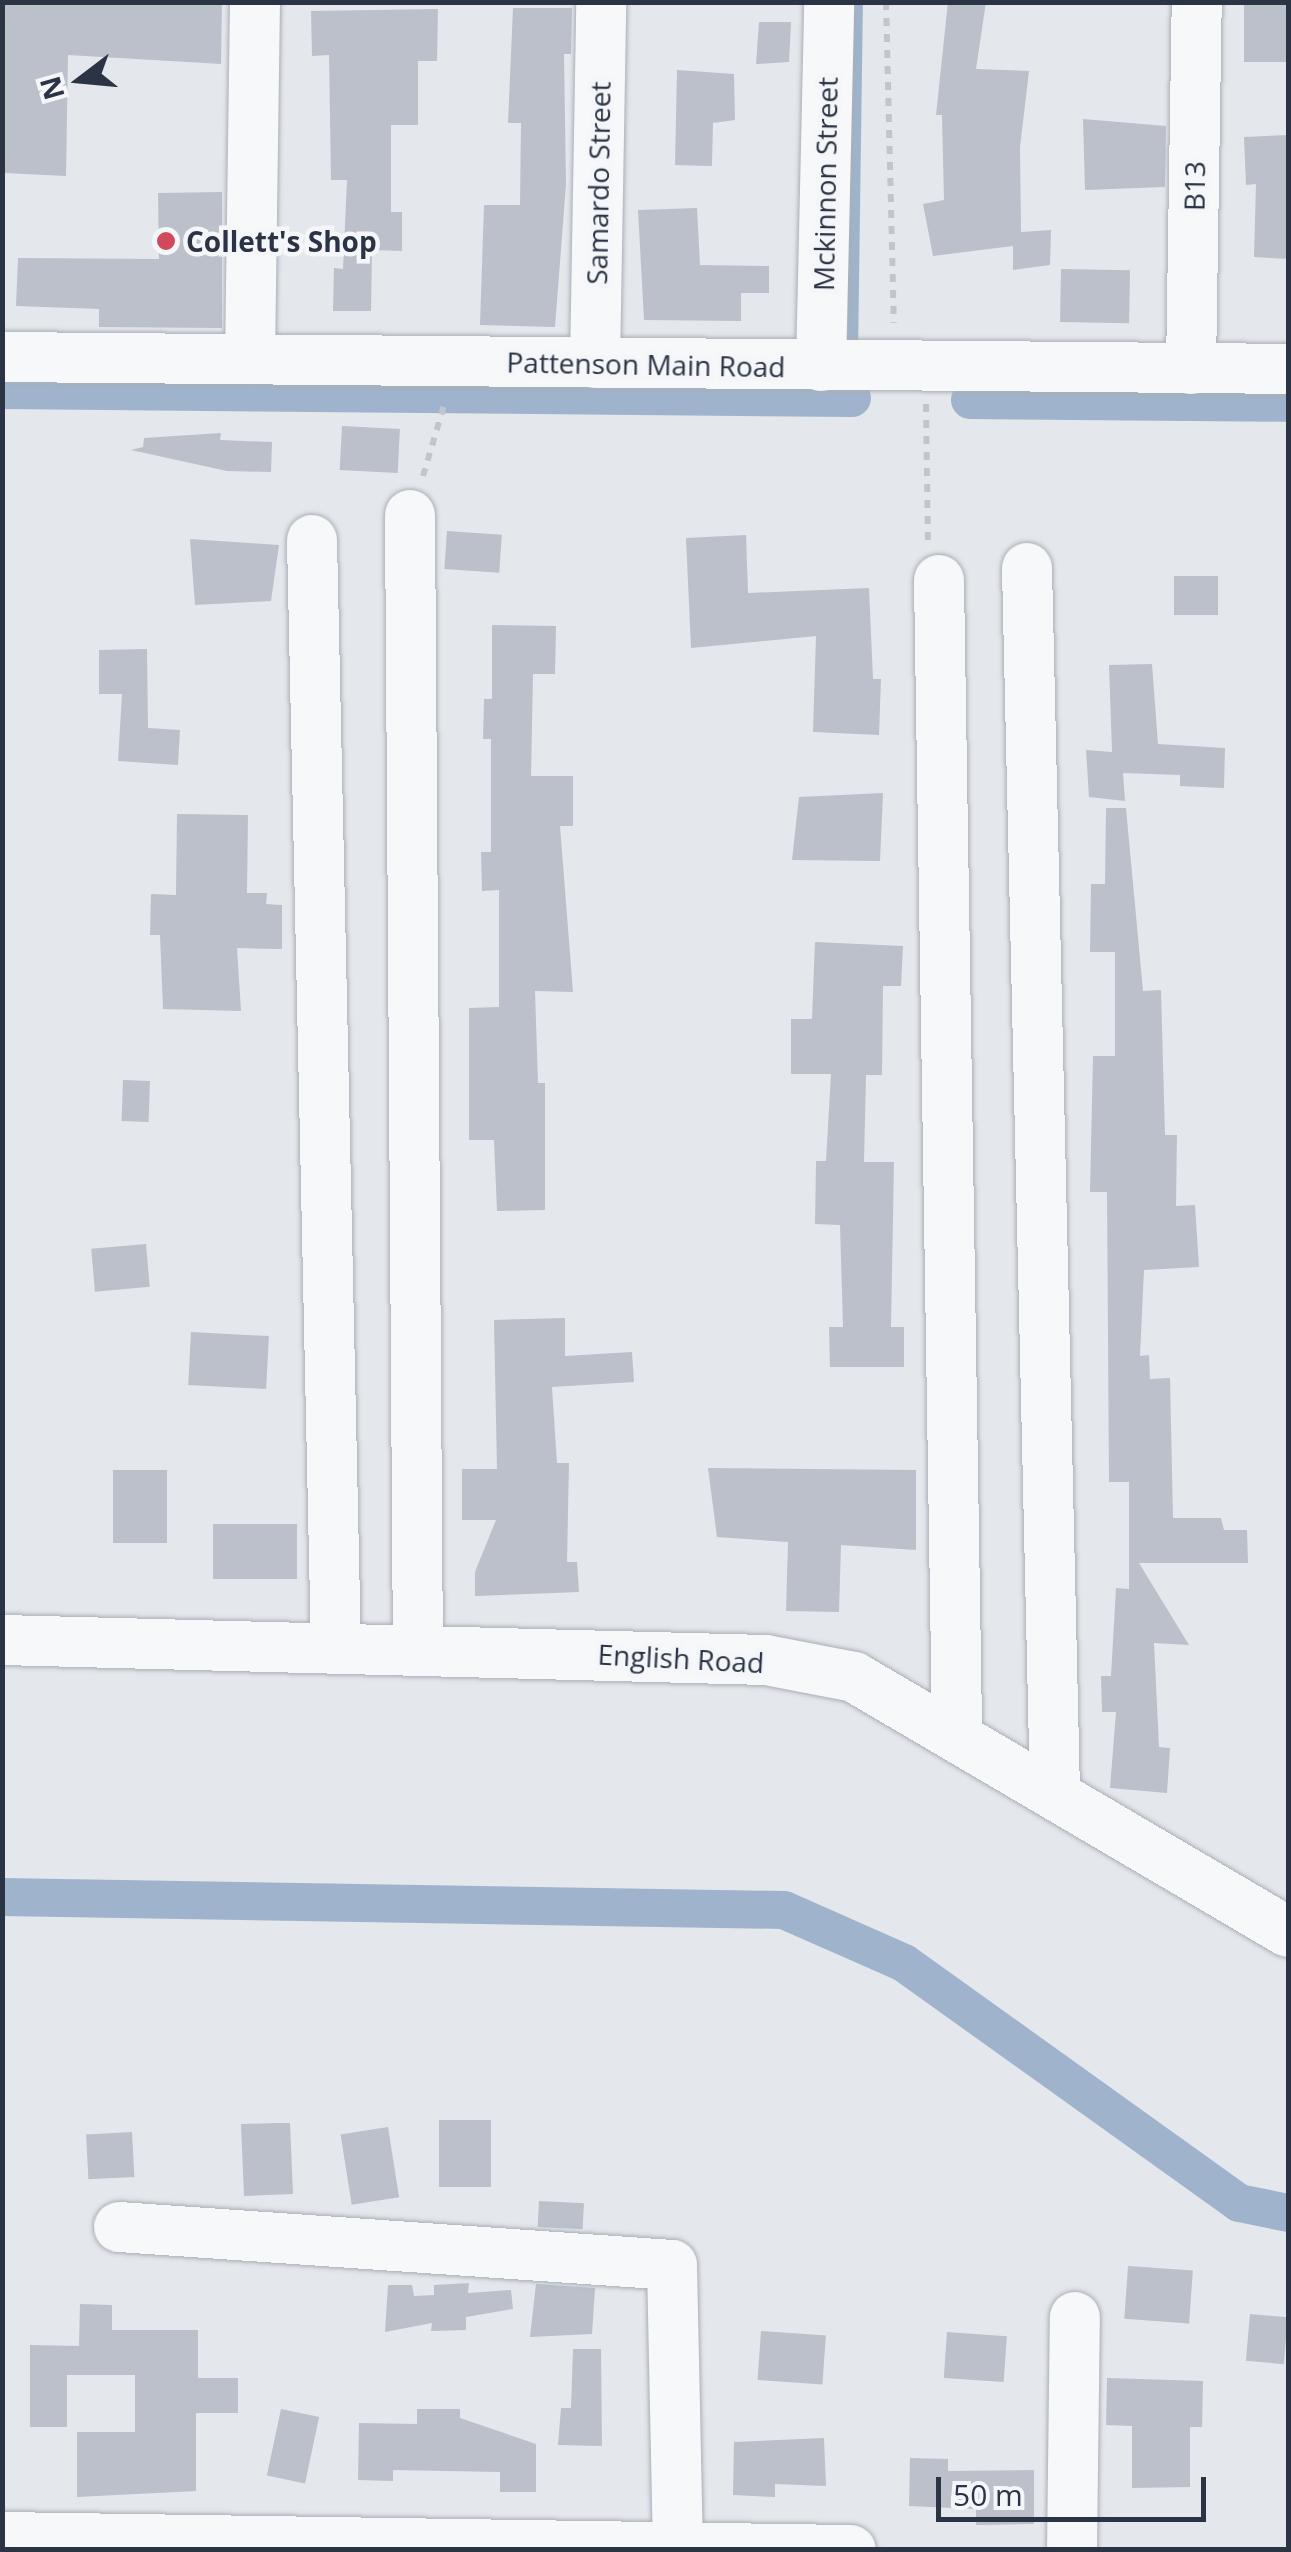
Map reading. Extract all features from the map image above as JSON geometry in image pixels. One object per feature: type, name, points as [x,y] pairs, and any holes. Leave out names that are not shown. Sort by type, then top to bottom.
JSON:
[{"type":"street","points":[[250,360],[255,2]]},
{"type":"street","name":"Samardo Street","points":[[595,363],[600,2]]},
{"type":"street","name":"Mckinnon Street","points":[[820,366],[829,2]]},
{"type":"street","name":"B13","points":[[1191,369],[1197,2]]},
{"type":"street","name":"Pattenson Main Road","points":[[2,357],[1288,369]]},
{"type":"street","points":[[410,515],[418,1648]]},
{"type":"street","points":[[312,540],[336,1648]]},
{"type":"street","points":[[1027,568],[1055,1790]]},
{"type":"street","points":[[939,580],[957,1732]]},
{"type":"street","name":"English Road","points":[[2,1640],[766,1660],[854,1677],[957,1732],[1288,1932]]},
{"type":"street","points":[[119,2228],[672,2265],[678,2548]]},
{"type":"street","points":[[1072,2550],[1075,2317]]},
{"type":"street","points":[[2,2538],[851,2550]]},
{"type":"path","points":[[886,2],[924,528],[939,580]]},
{"type":"path","points":[[410,515],[445,410]]},
{"type":"building","points":[[2,2],[222,2],[221,64],[68,55],[66,176],[4,173]]},
{"type":"building","points":[[948,2],[986,2],[976,69],[1029,71],[1020,147],[1021,232],[1051,230],[1050,265],[1013,270],[1013,246],[933,256],[923,204],[944,200],[942,115],[936,115]]},
{"type":"building","points":[[1244,2],[1288,2],[1288,62],[1244,62]]},
{"type":"building","points":[[513,8],[572,8],[571,54],[564,54],[566,184],[555,327],[480,325],[484,205],[520,205],[521,123],[508,123]]},
{"type":"building","points":[[438,9],[437,61],[418,61],[418,125],[391,125],[391,212],[402,212],[402,251],[372,250],[371,311],[333,311],[334,268],[343,269],[347,180],[331,180],[329,55],[312,56],[311,11]]},
{"type":"building","points":[[759,22],[791,22],[789,62],[756,64]]},
{"type":"building","points":[[677,70],[734,74],[735,120],[713,123],[712,166],[675,165]]},
{"type":"building","points":[[1083,119],[1166,126],[1165,187],[1085,190]]},
{"type":"building","points":[[1288,135],[1288,259],[1254,257],[1256,184],[1246,185],[1244,137]]},
{"type":"building","points":[[222,192],[222,328],[99,327],[99,309],[16,306],[18,258],[159,259],[158,193]]},
{"type":"building","points":[[697,208],[700,265],[769,266],[769,293],[741,293],[741,321],[644,320],[638,210]]},
{"type":"building","points":[[1061,269],[1130,270],[1129,323],[1060,322]]},
{"type":"building","points":[[342,426],[400,429],[398,473],[340,470]]},
{"type":"building","points":[[221,433],[220,440],[272,442],[271,472],[227,471],[131,450],[143,447],[144,438]]},
{"type":"building","points":[[447,531],[502,535],[499,573],[444,569]]},
{"type":"building","points":[[746,535],[748,593],[869,588],[873,679],[881,679],[879,735],[813,732],[816,636],[691,648],[686,538]]},
{"type":"building","points":[[190,539],[279,545],[271,601],[195,605]]},
{"type":"building","points":[[1174,576],[1218,576],[1218,615],[1174,615]]},
{"type":"building","points":[[492,625],[556,626],[555,674],[533,674],[531,776],[573,776],[573,826],[560,826],[573,992],[535,991],[538,1083],[545,1083],[545,1210],[497,1211],[494,1140],[469,1140],[469,1008],[499,1007],[499,890],[482,891],[481,852],[491,852],[491,739],[483,739],[484,699],[492,699]]},
{"type":"building","points":[[147,649],[148,728],[180,730],[178,765],[118,761],[122,694],[99,694],[99,650]]},
{"type":"building","points":[[1152,664],[1158,744],[1225,748],[1224,788],[1180,786],[1180,775],[1123,773],[1125,801],[1089,797],[1086,750],[1112,752],[1109,665]]},
{"type":"building","points":[[883,793],[880,861],[792,860],[799,797]]},
{"type":"building","points":[[1106,808],[1126,808],[1143,991],[1161,990],[1165,1135],[1177,1135],[1176,1206],[1195,1205],[1199,1267],[1144,1270],[1140,1356],[1149,1355],[1150,1379],[1170,1378],[1173,1518],[1221,1518],[1224,1530],[1247,1530],[1248,1563],[1139,1563],[1189,1645],[1154,1643],[1159,1747],[1170,1748],[1167,1793],[1110,1788],[1116,1712],[1102,1712],[1101,1676],[1111,1676],[1116,1588],[1129,1589],[1129,1482],[1109,1482],[1107,1192],[1090,1192],[1093,1056],[1115,1056],[1115,952],[1090,952],[1091,884],[1105,884]]},
{"type":"building","points":[[177,814],[248,815],[247,893],[267,893],[266,904],[282,905],[282,949],[237,948],[241,1011],[163,1009],[160,935],[150,935],[151,894],[176,895]]},
{"type":"building","points":[[815,942],[903,946],[901,986],[883,986],[882,1075],[866,1075],[864,1162],[894,1162],[891,1327],[904,1327],[904,1367],[830,1367],[829,1327],[843,1327],[840,1225],[815,1224],[816,1161],[826,1161],[831,1074],[791,1074],[791,1019],[812,1019]]},
{"type":"building","points":[[123,1080],[150,1081],[149,1122],[122,1121]]},
{"type":"building","points":[[146,1244],[150,1287],[95,1292],[91,1249]]},
{"type":"building","points":[[565,1318],[565,1356],[632,1352],[634,1382],[552,1387],[557,1463],[569,1463],[567,1562],[577,1562],[579,1592],[475,1596],[475,1572],[496,1520],[462,1520],[462,1469],[497,1469],[494,1320]]},
{"type":"building","points":[[191,1332],[269,1336],[266,1389],[188,1385]]},
{"type":"building","points":[[708,1468],[916,1470],[916,1550],[841,1545],[839,1612],[786,1611],[788,1542],[717,1537]]},
{"type":"building","points":[[113,1470],[167,1470],[167,1543],[113,1543]]},
{"type":"building","points":[[213,1524],[297,1524],[297,1579],[213,1579]]},
{"type":"building","points":[[439,2120],[491,2120],[491,2187],[439,2187]]},
{"type":"building","points":[[290,2123],[293,2194],[244,2196],[241,2124]]},
{"type":"building","points":[[388,2127],[399,2197],[352,2205],[341,2135]]},
{"type":"building","points":[[132,2132],[134,2177],[88,2179],[86,2134]]},
{"type":"building","points":[[539,2201],[584,2203],[583,2229],[538,2227]]},
{"type":"building","points":[[1128,2266],[1193,2271],[1189,2323],[1124,2319]]},
{"type":"building","points":[[469,2283],[468,2293],[511,2290],[513,2309],[466,2317],[466,2330],[431,2331],[432,2323],[385,2332],[388,2285],[412,2285],[414,2296],[434,2295],[434,2285]]},
{"type":"building","points":[[536,2284],[595,2288],[592,2334],[530,2337]]},
{"type":"building","points":[[80,2304],[112,2305],[112,2330],[198,2330],[198,2378],[238,2378],[238,2413],[196,2413],[196,2491],[77,2497],[77,2432],[135,2432],[135,2375],[67,2375],[67,2427],[30,2427],[30,2345],[79,2346]]},
{"type":"building","points":[[1250,2314],[1288,2317],[1284,2364],[1246,2361]]},
{"type":"building","points":[[761,2331],[826,2336],[822,2384],[758,2380]]},
{"type":"building","points":[[947,2332],[1007,2336],[1004,2382],[944,2378]]},
{"type":"building","points":[[573,2349],[601,2349],[602,2446],[558,2445],[561,2408],[571,2408]]},
{"type":"building","points":[[1107,2378],[1203,2381],[1202,2427],[1190,2427],[1190,2487],[1132,2488],[1132,2426],[1106,2425]]},
{"type":"building","points":[[281,2409],[319,2417],[305,2484],[267,2476]]},
{"type":"building","points":[[417,2409],[460,2409],[460,2418],[536,2444],[536,2492],[500,2492],[500,2472],[393,2470],[393,2481],[358,2480],[359,2423],[417,2424]]},
{"type":"building","points":[[824,2438],[826,2486],[775,2484],[775,2497],[733,2495],[734,2442]]},
{"type":"building","points":[[910,2458],[948,2459],[948,2471],[1034,2470],[1034,2524],[976,2525],[976,2509],[909,2506]]},
{"type":"waterway","points":[[852,354],[857,2]]},
{"type":"waterway","points":[[2,390],[852,398]]},
{"type":"waterway","points":[[970,400],[1288,403]]},
{"type":"waterway","points":[[2,1897],[784,1910],[904,1963],[1239,2203],[1288,2213]]},
{"type":"place","name":"Collett's Shop","points":[[166,241]]}]
